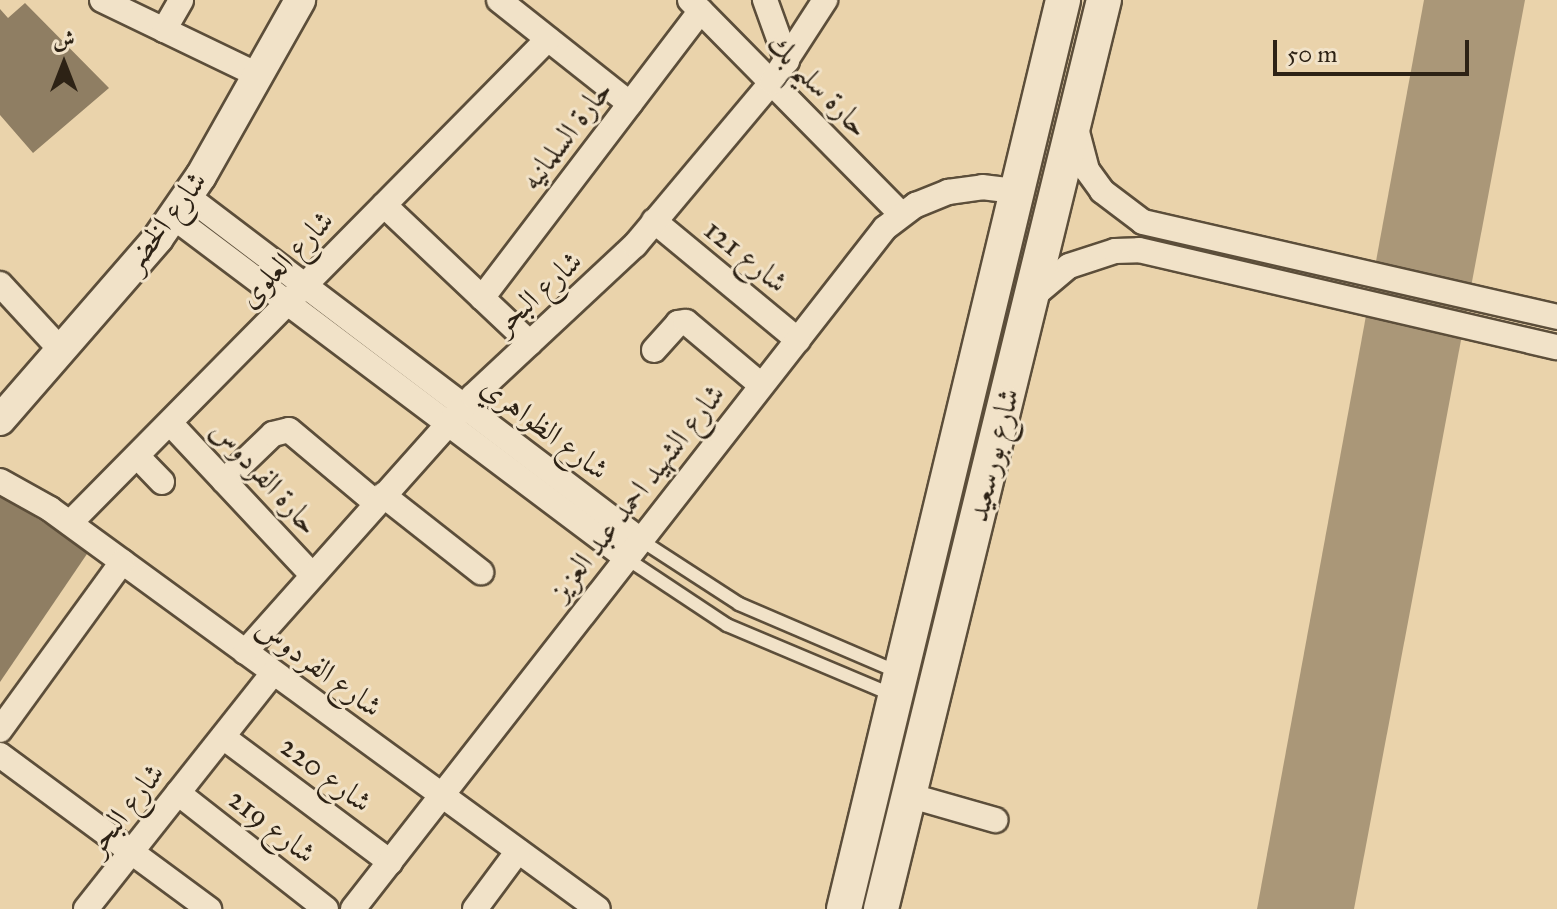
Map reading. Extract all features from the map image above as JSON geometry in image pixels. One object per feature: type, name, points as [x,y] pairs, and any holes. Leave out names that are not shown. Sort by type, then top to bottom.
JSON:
[{"type":"main road","name":"شارع بورسعيد","points":[[881,909],[908,795],[916,690],[1017,191],[1063,0]]},
{"type":"main road","name":"شارع بورسعيد","points":[[844,909],[916,690],[1032,297],[1104,0]]},
{"type":"street","points":[[102,0],[258,75]]},
{"type":"street","points":[[164,30],[181,0]]},
{"type":"street","name":"شارع الخضر","points":[[0,420],[179,206],[300,0]]},
{"type":"street","points":[[499,0],[630,104]]},
{"type":"street","points":[[765,0],[787,61]]},
{"type":"street","name":"شارع البحر","points":[[245,652],[456,415],[654,221],[772,82],[825,0]]},
{"type":"street","name":"حارة سليم بك","points":[[695,6],[901,214]]},
{"type":"street","name":"حارة السلمانيه","points":[[482,298],[630,104],[695,6]]},
{"type":"street","name":"شارع العلوى","points":[[70,523],[548,39]]},
{"type":"street","points":[[1075,121],[1087,170],[1120,209],[1143,222],[1552,316]]},
{"type":"street","name":"شارع الشهيد احمد عبد العزيز","points":[[353,909],[632,548],[901,214],[931,198],[965,189],[1017,191]]},
{"type":"street","points":[[384,205],[530,343]]},
{"type":"street","name":"شارع الظواهري","points":[[179,206],[305,285],[456,415]]},
{"type":"street","name":"شارع الظواهري","points":[[179,206],[288,303],[456,415],[632,548]]},
{"type":"street","name":"شارع 121","points":[[654,221],[798,340]]},
{"type":"street","points":[[1032,297],[1069,266],[1115,251],[1163,255],[1549,345]]},
{"type":"street","points":[[0,284],[61,350]]},
{"type":"street","points":[[654,350],[678,323],[686,322],[761,385]]},
{"type":"street","name":"حارة الفردوس","points":[[170,423],[312,575]]},
{"type":"street","points":[[224,481],[273,434],[289,430],[481,572]]},
{"type":"street","points":[[137,456],[162,482]]},
{"type":"street","name":"شارع الفردوس","points":[[0,481],[70,523],[598,909]]},
{"type":"street","points":[[0,730],[122,562]]},
{"type":"street","name":"شارع البحر","points":[[86,909],[273,673]]},
{"type":"street","name":"شارع 220","points":[[223,737],[390,862]]},
{"type":"street","points":[[0,755],[209,909]]},
{"type":"street","name":"شارع 219","points":[[178,793],[326,909]]},
{"type":"street","points":[[908,795],[995,820]]},
{"type":"street","points":[[475,909],[518,851]]},
{"type":"lane","name":"شارع الظواهري","points":[[632,548],[916,690]]},
{"type":"lane","name":"شارع الظواهري","points":[[632,548],[727,625],[781,652],[916,690]]},
{"type":"shaded area","points":[[1424,0],[1525,0],[1354,909],[1257,909]]},
{"type":"building","points":[[25,3],[109,88],[33,153],[0,115],[0,9],[8,18]]},
{"type":"building","points":[[0,495],[89,551],[0,682]]}]
